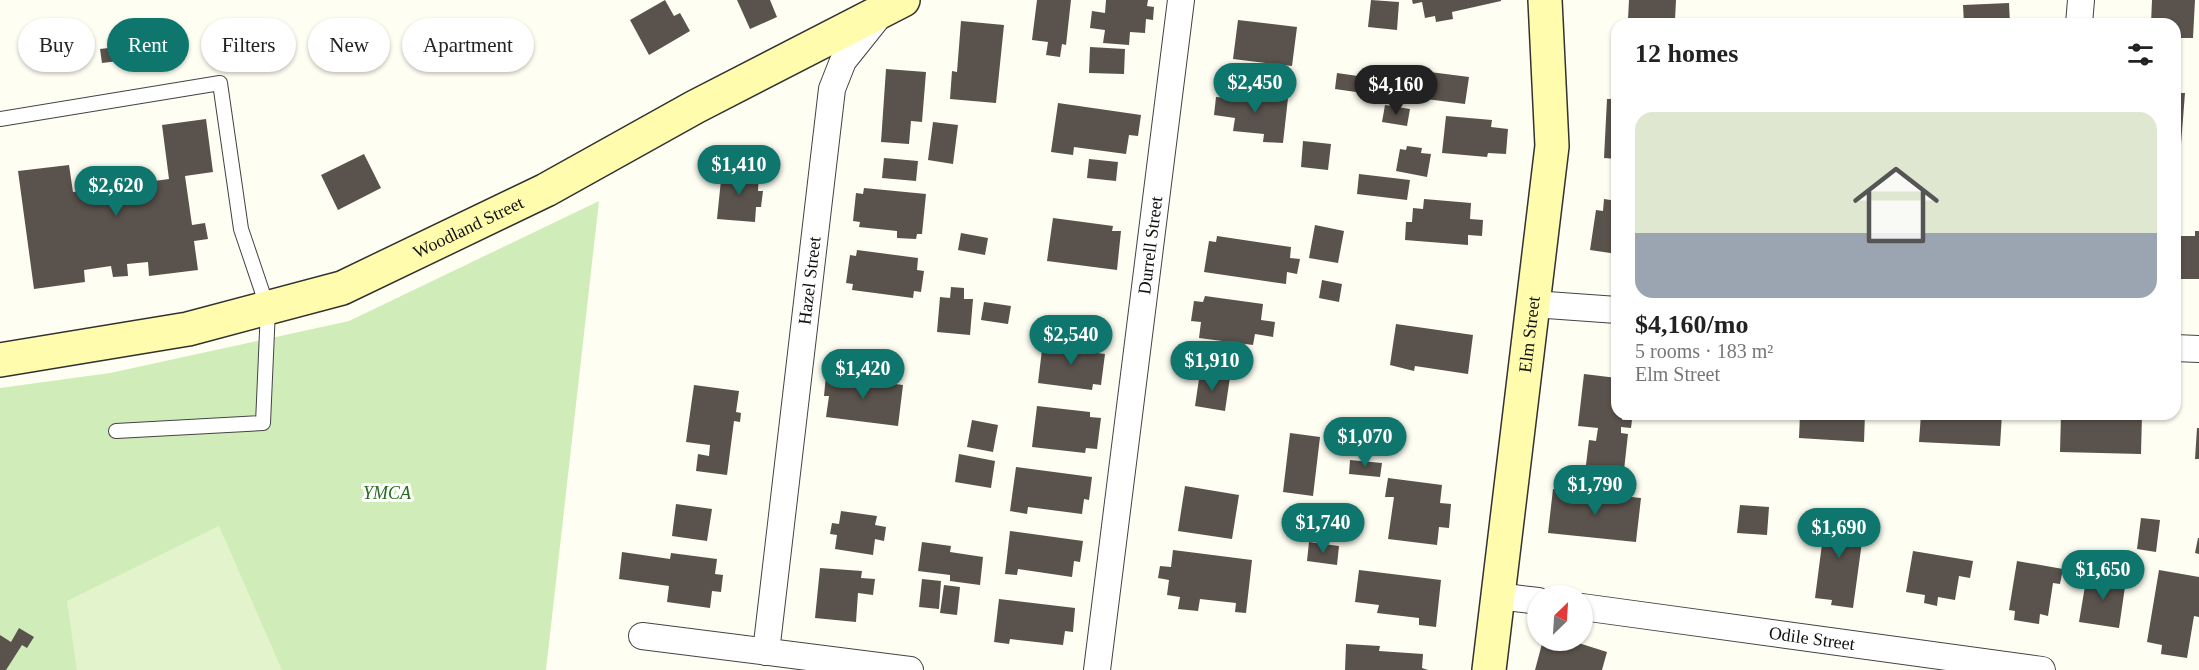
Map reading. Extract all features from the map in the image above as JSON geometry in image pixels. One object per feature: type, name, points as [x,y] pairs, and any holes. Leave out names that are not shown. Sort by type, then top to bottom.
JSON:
[{"type":"main road","name":"Elm Street","points":[[1489,670],[1552,146],[1545,0]]},
{"type":"main road","name":"Woodland Street","points":[[0,360],[188,329],[342,288],[536,195],[891,3]]},
{"type":"street","name":"Durrell Street","points":[[1097,670],[1181,0]]},
{"type":"street","points":[[2079,18],[2080,0]]},
{"type":"street","name":"Hazel Street","points":[[766,652],[832,89],[843,61],[891,3]]},
{"type":"street","points":[[1533,304],[1611,309]]},
{"type":"street","points":[[2181,348],[2199,350]]},
{"type":"street","points":[[1498,596],[1527,600]]},
{"type":"street","name":"Odile Street","points":[[1593,609],[1929,662],[2042,670]]},
{"type":"street","points":[[642,636],[910,670]]},
{"type":"lane","points":[[0,119],[220,83],[242,229],[268,309],[263,423],[116,430]]},
{"type":"green space","name":"YMCA","points":[[599,201],[546,670],[0,670],[0,388],[110,373],[349,321]]},
{"type":"green space","points":[[219,526],[282,670],[77,670],[67,601]]},
{"type":"building","points":[[665,0],[674,16],[680,13],[690,31],[649,55],[630,20]]},
{"type":"building","points":[[737,0],[770,0],[777,17],[750,29]]},
{"type":"building","points":[[1037,0],[1071,0],[1066,45],[1062,44],[1060,57],[1046,55],[1048,42],[1032,40]]},
{"type":"building","points":[[1106,0],[1148,0],[1147,6],[1154,7],[1153,20],[1146,19],[1145,33],[1130,32],[1129,45],[1103,43],[1105,30],[1090,28],[1092,11],[1105,13]]},
{"type":"building","points":[[1371,0],[1399,2],[1397,30],[1368,27]]},
{"type":"building","points":[[1412,0],[1501,1],[1452,12],[1453,19],[1436,22],[1435,16],[1425,18],[1422,2],[1413,4]]},
{"type":"building","points":[[1629,0],[1676,0],[1675,18],[1628,18]]},
{"type":"building","points":[[2152,0],[2195,0],[2193,38],[2181,38],[2181,18],[2151,18]]},
{"type":"building","points":[[2009,3],[2010,18],[1964,18],[1963,5]]},
{"type":"building","points":[[1238,20],[1297,27],[1292,66],[1233,59]]},
{"type":"building","points":[[961,21],[1004,25],[996,103],[950,99],[952,71],[957,72]]},
{"type":"building","points":[[1090,47],[1125,49],[1124,74],[1089,73]]},
{"type":"building","points":[[107,48],[107,62],[102,63],[100,49]]},
{"type":"building","points":[[886,69],[926,72],[922,122],[911,121],[909,144],[881,142]]},
{"type":"building","points":[[1430,72],[1469,77],[1465,104],[1426,99]]},
{"type":"building","points":[[1337,73],[1365,77],[1363,93],[1335,89]]},
{"type":"building","points":[[1231,92],[1288,98],[1283,143],[1263,142],[1264,134],[1233,131],[1235,118],[1214,115],[1216,97],[1230,98]]},
{"type":"building","points":[[2181,93],[2185,93],[2181,144]]},
{"type":"building","points":[[1607,99],[1611,99],[1611,159],[1604,158]]},
{"type":"building","points":[[1058,103],[1141,115],[1138,136],[1129,135],[1126,154],[1074,147],[1073,155],[1051,152]]},
{"type":"building","points":[[1385,105],[1410,109],[1407,126],[1382,122]]},
{"type":"building","points":[[1446,116],[1492,120],[1491,127],[1508,129],[1506,154],[1488,153],[1487,157],[1442,153]]},
{"type":"building","points":[[206,119],[213,172],[185,176],[192,225],[205,223],[208,239],[194,241],[198,270],[149,276],[148,262],[127,264],[128,276],[113,277],[111,266],[84,270],[85,282],[34,289],[18,171],[69,165],[73,192],[169,179],[162,125]]},
{"type":"building","points":[[933,122],[958,125],[953,164],[928,160]]},
{"type":"building","points":[[1303,141],[1331,144],[1328,170],[1301,167]]},
{"type":"building","points":[[1407,146],[1422,148],[1421,153],[1431,154],[1427,177],[1396,171],[1400,149],[1406,150]]},
{"type":"building","points":[[364,154],[381,188],[338,210],[321,175]]},
{"type":"building","points":[[884,158],[918,161],[916,181],[882,178]]},
{"type":"building","points":[[1089,159],[1118,162],[1116,181],[1087,178]]},
{"type":"building","points":[[722,170],[759,173],[758,191],[763,191],[761,207],[756,207],[755,222],[717,219]]},
{"type":"building","points":[[1359,174],[1410,180],[1407,200],[1357,194]]},
{"type":"building","points":[[864,188],[926,194],[922,234],[917,234],[916,239],[897,238],[897,231],[859,227],[860,222],[853,221],[856,193],[863,194]]},
{"type":"building","points":[[1424,199],[1471,203],[1470,219],[1483,220],[1482,236],[1468,235],[1468,245],[1405,240],[1406,222],[1412,222],[1413,208],[1423,209]]},
{"type":"building","points":[[1604,199],[1611,200],[1611,253],[1590,250],[1596,210],[1603,211]]},
{"type":"building","points":[[1053,218],[1113,226],[1112,231],[1121,231],[1117,270],[1047,261]]},
{"type":"building","points":[[1315,225],[1344,231],[1338,263],[1309,258]]},
{"type":"building","points":[[2195,231],[2199,231],[2199,279],[2181,279],[2181,236],[2195,236]]},
{"type":"building","points":[[961,233],[988,238],[985,255],[958,250]]},
{"type":"building","points":[[1217,236],[1291,247],[1290,258],[1300,259],[1297,274],[1287,272],[1286,284],[1204,272],[1209,241],[1216,242]]},
{"type":"building","points":[[857,250],[918,258],[917,270],[924,271],[921,292],[914,291],[913,298],[852,290],[853,284],[846,283],[850,255],[856,256]]},
{"type":"building","points":[[1322,280],[1342,284],[1339,302],[1319,298]]},
{"type":"building","points":[[951,287],[964,288],[964,299],[973,299],[970,335],[937,332],[940,297],[950,298]]},
{"type":"building","points":[[1205,296],[1263,304],[1261,320],[1275,322],[1273,337],[1255,334],[1253,345],[1199,338],[1201,322],[1191,321],[1194,301],[1203,302]]},
{"type":"building","points":[[984,302],[1011,306],[1008,324],[981,320]]},
{"type":"building","points":[[1396,324],[1473,335],[1468,374],[1415,366],[1414,371],[1390,365]]},
{"type":"building","points":[[1043,341],[1098,348],[1097,353],[1105,354],[1101,385],[1093,384],[1092,390],[1038,383]]},
{"type":"building","points":[[1200,372],[1230,377],[1225,411],[1195,406]]},
{"type":"building","points":[[1584,374],[1611,377],[1611,420],[1632,420],[1631,428],[1621,427],[1621,433],[1628,434],[1624,470],[1586,465],[1589,440],[1596,441],[1598,428],[1578,426]]},
{"type":"building","points":[[826,375],[903,385],[898,426],[826,417],[829,396],[824,396]]},
{"type":"building","points":[[694,385],[739,391],[736,412],[741,413],[740,422],[734,421],[727,475],[696,471],[698,454],[709,456],[710,445],[686,442]]},
{"type":"building","points":[[1037,406],[1090,412],[1090,417],[1101,418],[1097,449],[1086,448],[1085,453],[1032,447]]},
{"type":"building","points":[[972,420],[998,425],[993,452],[967,447]]},
{"type":"building","points":[[1800,420],[1865,420],[1864,442],[1799,438]]},
{"type":"building","points":[[1921,420],[2002,420],[2000,446],[1919,442]]},
{"type":"building","points":[[2061,420],[2142,420],[2141,454],[2060,452]]},
{"type":"building","points":[[2197,428],[2199,428],[2199,459],[2195,459]]},
{"type":"building","points":[[1290,433],[1320,437],[1313,496],[1283,492]]},
{"type":"building","points":[[959,454],[995,461],[991,488],[955,482]]},
{"type":"building","points":[[1350,460],[1382,463],[1380,477],[1349,474]]},
{"type":"building","points":[[1016,467],[1092,477],[1089,500],[1084,499],[1082,514],[1028,507],[1027,514],[1010,511]]},
{"type":"building","points":[[1388,478],[1442,485],[1440,503],[1451,504],[1449,528],[1439,527],[1437,545],[1388,539],[1394,497],[1385,497]]},
{"type":"building","points":[[1185,486],[1239,495],[1232,539],[1178,531]]},
{"type":"building","points":[[1553,489],[1641,498],[1636,542],[1548,533]]},
{"type":"building","points":[[676,504],[712,509],[707,541],[672,536]]},
{"type":"building","points":[[1740,505],[1769,507],[1767,535],[1737,533]]},
{"type":"building","points":[[841,511],[877,516],[875,525],[886,527],[884,541],[875,539],[873,555],[835,549],[837,535],[830,534],[832,523],[839,524]]},
{"type":"building","points":[[1821,513],[1854,517],[1853,526],[1864,527],[1853,608],[1831,605],[1832,600],[1815,598],[1822,544],[1817,543]]},
{"type":"building","points":[[2141,518],[2160,520],[2156,552],[2137,549]]},
{"type":"building","points":[[1010,531],[1083,541],[1080,562],[1074,561],[1072,577],[1018,569],[1017,575],[1005,574]]},
{"type":"building","points":[[2199,538],[2199,554],[2195,553]]},
{"type":"building","points":[[922,542],[951,546],[950,552],[983,557],[980,585],[950,581],[950,575],[918,571]]},
{"type":"building","points":[[1309,542],[1339,546],[1337,565],[1307,561]]},
{"type":"building","points":[[1173,550],[1252,560],[1246,613],[1235,612],[1236,603],[1200,599],[1198,611],[1178,609],[1180,597],[1167,595],[1169,580],[1158,578],[1160,566],[1171,567]]},
{"type":"building","points":[[1913,551],[1973,561],[1970,578],[1959,576],[1955,600],[1938,597],[1937,606],[1924,603],[1925,595],[1906,592]]},
{"type":"building","points":[[622,552],[670,559],[671,553],[717,559],[715,574],[723,575],[721,592],[712,591],[710,608],[667,602],[669,586],[619,579]]},
{"type":"building","points":[[2017,561],[2063,569],[2060,584],[2053,583],[2048,616],[2040,614],[2039,624],[2014,620],[2015,611],[2009,610]]},
{"type":"building","points":[[820,568],[862,571],[861,578],[875,579],[873,595],[858,593],[856,622],[815,618]]},
{"type":"building","points":[[1359,570],[1441,580],[1436,627],[1419,625],[1419,618],[1377,613],[1379,605],[1355,602]]},
{"type":"building","points":[[2159,570],[2199,577],[2199,617],[2194,616],[2187,658],[2161,654],[2162,645],[2147,642]]},
{"type":"building","points":[[2087,574],[2126,580],[2119,628],[2079,622]]},
{"type":"building","points":[[922,579],[941,581],[939,609],[919,607]]},
{"type":"building","points":[[944,585],[960,587],[957,615],[940,613]]},
{"type":"building","points":[[999,599],[1075,608],[1073,632],[1065,631],[1063,645],[1010,639],[1009,644],[994,642]]},
{"type":"building","points":[[19,628],[34,637],[27,648],[22,645],[6,670],[0,670],[0,635],[11,642]]},
{"type":"building","points":[[1346,644],[1380,646],[1379,651],[1423,654],[1422,668],[1428,670],[1345,670]]},
{"type":"building","points":[[1593,648],[1607,652],[1602,670],[1535,670],[1540,651],[1593,651]]}]
